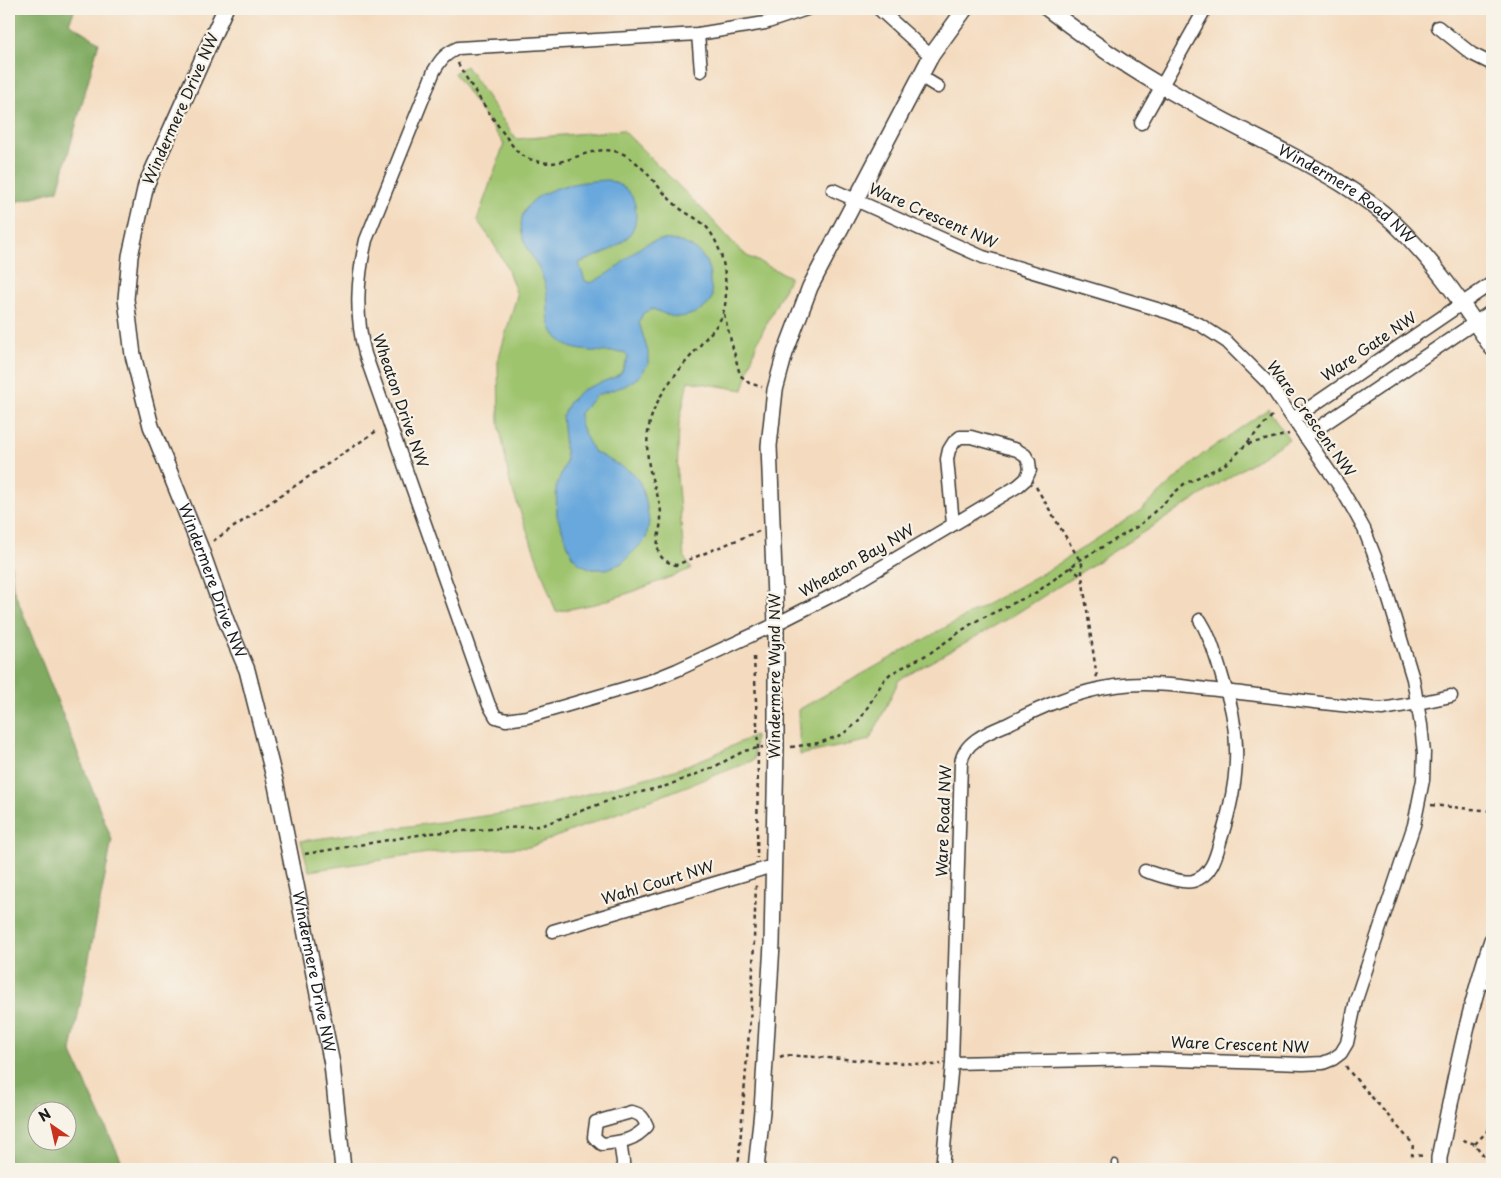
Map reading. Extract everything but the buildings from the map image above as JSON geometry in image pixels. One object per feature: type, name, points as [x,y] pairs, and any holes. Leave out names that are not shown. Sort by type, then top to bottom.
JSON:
[{"type":"street","name":"Windermere Drive NW","points":[[225,9],[146,185],[130,256],[126,299],[133,354],[151,426],[200,546],[227,623],[247,670],[276,785],[332,1064],[343,1169]]},
{"type":"street","points":[[458,48],[698,34],[765,23],[807,9]]},
{"type":"street","points":[[879,9],[931,56]]},
{"type":"street","name":"Windermere Wynd NW","points":[[756,1169],[765,1067],[772,944],[776,747],[776,624],[769,446],[776,390],[785,353],[810,286],[931,56],[965,9]]},
{"type":"street","name":"Windermere Road NW","points":[[1048,9],[1104,51],[1161,86],[1332,177],[1375,207],[1394,223],[1426,256],[1463,303],[1492,348]]},
{"type":"street","points":[[1141,123],[1204,9]]},
{"type":"street","points":[[1438,27],[1472,54],[1492,64]]},
{"type":"street","points":[[698,34],[701,71]]},
{"type":"street","name":"Wheaton Drive NW","points":[[458,48],[440,59],[434,71],[375,215],[360,263],[357,300],[361,338],[489,706],[496,717],[506,720],[527,717],[650,681],[776,624]]},
{"type":"street","points":[[920,76],[938,87]]},
{"type":"street","points":[[833,190],[855,199]]},
{"type":"street","name":"Ware Crescent NW","points":[[855,199],[983,257],[1167,312],[1199,324],[1228,342],[1255,368],[1282,403],[1342,490],[1364,529],[1382,579],[1413,679],[1424,753],[1420,803],[1414,825],[1356,1000],[1347,1043],[1341,1053],[1323,1063],[1303,1064],[1144,1058],[952,1063]]},
{"type":"street","name":"Ware Gate NW","points":[[1293,419],[1492,283]]},
{"type":"street","points":[[1303,434],[1492,311]]},
{"type":"street","points":[[953,524],[947,459],[949,450],[960,437],[971,437],[1017,450],[1025,455],[1029,462],[1030,470],[1026,479]]},
{"type":"street","name":"Wheaton Bay NW","points":[[776,624],[842,590],[1018,486],[1026,479]]},
{"type":"street","points":[[1145,871],[1175,880],[1192,881],[1202,876],[1209,870],[1214,861],[1228,818],[1237,768],[1235,731],[1212,642],[1200,620]]},
{"type":"street","name":"Ware Road NW","points":[[942,1169],[952,1063],[962,755],[968,746],[1013,721],[1066,699],[1116,686],[1162,684],[1382,708],[1418,703]]},
{"type":"street","points":[[1418,703],[1451,696]]},
{"type":"street","name":"Wahl Court NW","points":[[553,931],[773,866]]},
{"type":"street","points":[[1439,1163],[1454,1085],[1485,986],[1492,940]]},
{"type":"street","points":[[620,1142],[623,1169]]},
{"type":"path","points":[[458,48],[458,65],[520,154],[548,163],[563,161],[600,150],[618,152],[631,158],[676,206],[698,219],[709,230],[720,251],[725,274],[724,312],[740,375],[749,383],[776,390]]},
{"type":"path","points":[[724,312],[715,328],[672,377],[658,401],[652,416],[647,447],[648,464],[661,516],[657,546],[660,555],[665,560],[676,565],[772,525]]},
{"type":"path","points":[[1282,403],[1247,445],[1303,434]]},
{"type":"path","points":[[200,546],[217,540],[389,422]]},
{"type":"path","points":[[1026,479],[1036,487],[1082,564],[1082,578],[1099,689]]},
{"type":"path","points":[[1070,567],[1082,578]]},
{"type":"path","points":[[738,1169],[752,995],[756,870],[758,748],[754,657]]},
{"type":"path","points":[[1420,803],[1492,811]]},
{"type":"path","points":[[1341,1053],[1348,1070],[1413,1144],[1412,1155],[1439,1163]]},
{"type":"path","points":[[765,1067],[784,1055],[933,1065],[952,1063]]},
{"type":"path","points":[[1475,1144],[1492,1126]]},
{"type":"path","points":[[1463,1140],[1475,1144],[1491,1167],[1490,1169]]},
{"type":"green space","points":[[9,9],[75,9],[69,23],[99,42],[58,190],[9,204]]},
{"type":"green space","points":[[466,66],[516,139],[623,130],[747,256],[790,277],[756,345],[743,390],[688,381],[679,424],[677,476],[684,557],[691,569],[599,603],[556,612],[510,483],[499,424],[498,360],[517,295],[506,265],[477,220],[504,144],[454,73]]},
{"type":"green space","points":[[1268,409],[1289,439],[1014,615],[899,680],[870,740],[800,755],[798,710],[1055,566],[1141,510],[1203,454]]},
{"type":"green space","points":[[9,543],[13,588],[112,840],[71,1051],[125,1169],[9,1169]]},
{"type":"green space","points":[[755,735],[754,760],[530,847],[435,852],[309,871],[301,841],[528,810],[675,770]]},
{"type":"water","points":[[608,180],[629,192],[634,200],[636,218],[628,237],[620,244],[611,250],[579,263],[585,281],[591,283],[617,267],[639,248],[649,243],[662,240],[678,241],[694,248],[705,260],[709,270],[712,297],[703,309],[688,316],[672,316],[653,309],[643,313],[639,322],[648,352],[648,364],[640,376],[625,386],[597,395],[580,413],[580,424],[593,451],[633,473],[640,483],[646,501],[649,522],[646,539],[622,563],[607,569],[592,569],[580,564],[572,556],[557,516],[556,487],[566,461],[562,416],[569,402],[582,390],[621,373],[628,357],[624,352],[573,348],[559,339],[553,332],[548,316],[544,281],[524,239],[522,218],[528,206],[538,197],[551,190],[581,183]]}]
